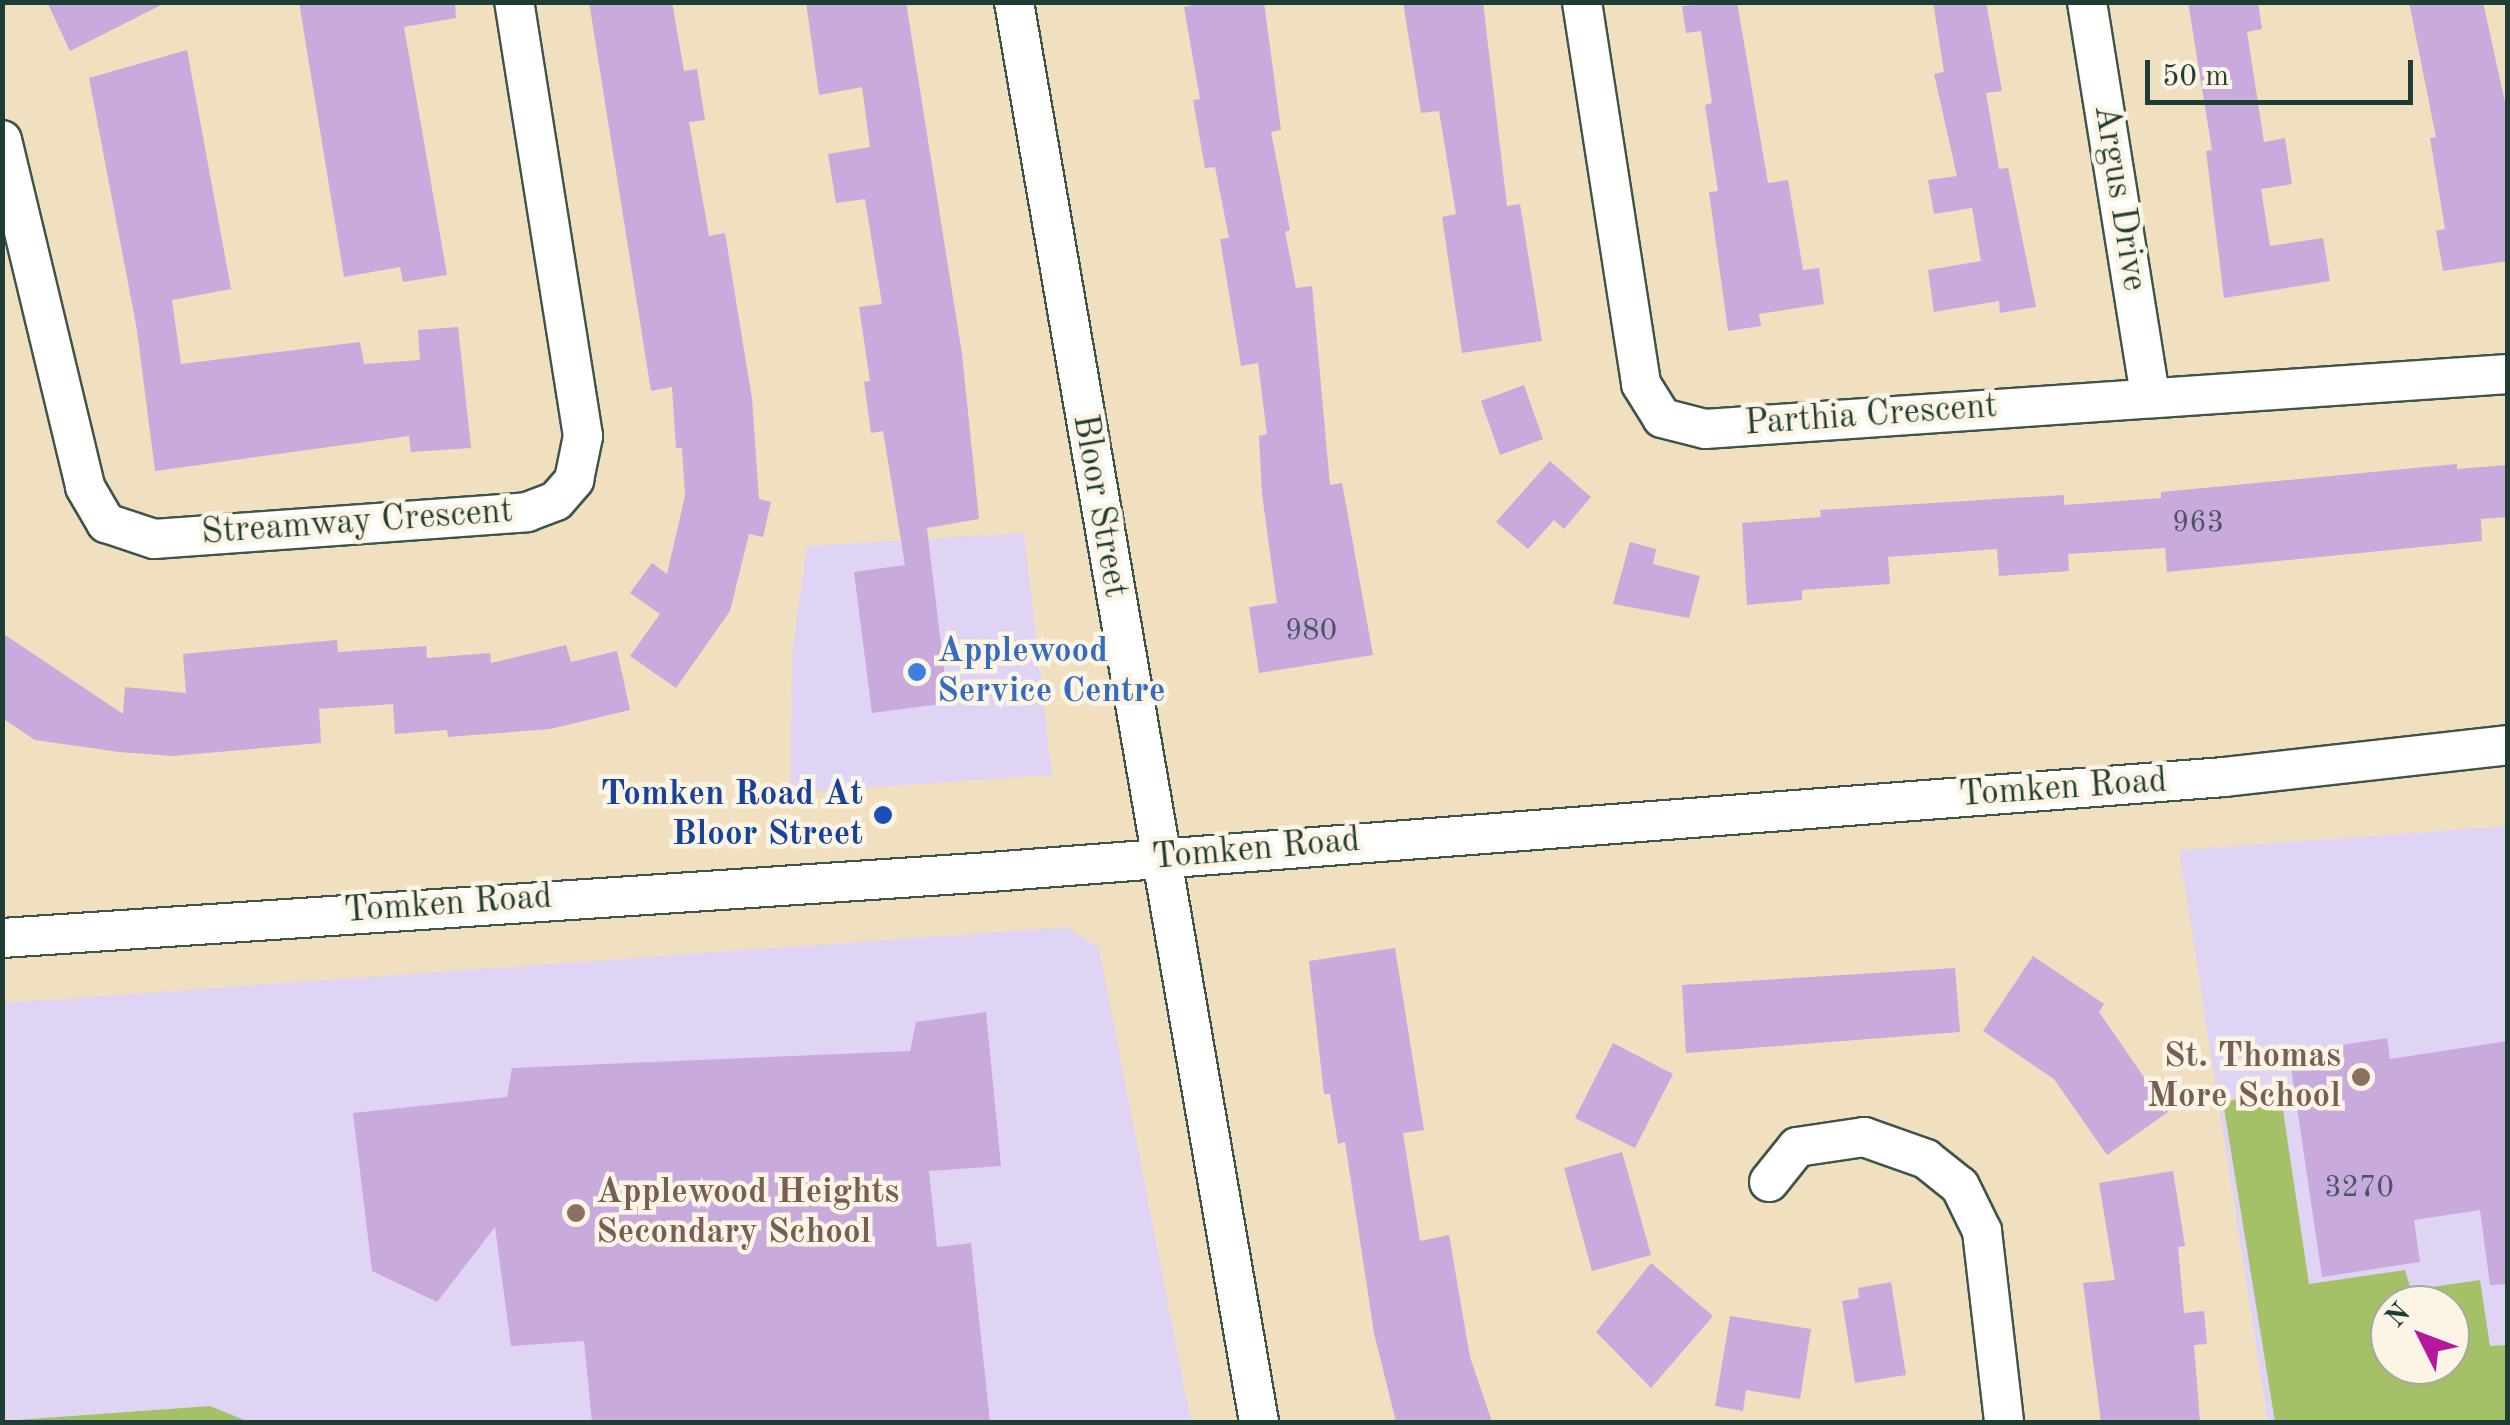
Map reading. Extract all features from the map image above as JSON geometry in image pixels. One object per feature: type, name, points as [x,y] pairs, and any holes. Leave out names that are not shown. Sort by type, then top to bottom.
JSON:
[{"type":"street","name":"Streamway Crescent","points":[[2,140],[85,487],[106,523],[154,539],[527,512],[556,501],[574,480],[584,436],[514,2]]},
{"type":"street","name":"Bloor Street","points":[[1014,2],[1259,1422]]},
{"type":"street","name":"Parthia Crescent","points":[[1582,2],[1641,384],[1662,418],[1705,429],[2150,394],[2508,374]]},
{"type":"street","name":"Argus Drive","points":[[2087,2],[2150,394]]},
{"type":"street","name":"Tomken Road","points":[[2,938],[1159,859],[2224,777],[2508,745]]},
{"type":"street","points":[[1769,1182],[1797,1147],[1864,1138],[1926,1159],[1960,1186],[1982,1231],[2004,1422]]},
{"type":"shaded area","points":[[1024,533],[1052,775],[790,793],[792,653],[807,546]]},
{"type":"shaded area","name":"St. Thomas More School","points":[[2507,826],[2507,1422],[2268,1422],[2179,850]]},
{"type":"shaded area","name":"Applewood Heights Secondary School","points":[[1066,927],[1099,948],[1191,1422],[3,1422],[3,1003]]},
{"type":"green space","points":[[2280,1090],[2309,1284],[2405,1270],[2410,1285],[2370,1285],[2370,1385],[2470,1385],[2470,1285],[2446,1285],[2480,1280],[2490,1346],[2507,1345],[2507,1422],[2275,1422],[2223,1102]]},
{"type":"green space","points":[[210,1406],[249,1422],[3,1422],[3,1421]]},
{"type":"building","points":[[47,2],[167,2],[70,51]]},
{"type":"building","points":[[299,2],[455,2],[456,18],[404,27],[447,275],[403,282],[400,267],[344,277]]},
{"type":"building","points":[[589,2],[672,2],[684,71],[697,69],[705,120],[689,122],[709,236],[725,233],[752,399],[759,499],[771,502],[763,537],[749,534],[730,611],[676,688],[630,656],[660,614],[630,593],[652,563],[667,574],[685,496],[682,448],[676,448],[672,387],[651,391]]},
{"type":"building","points":[[806,2],[906,2],[962,354],[979,519],[927,528],[948,703],[872,713],[854,572],[905,565],[883,431],[871,433],[864,382],[870,381],[859,307],[882,304],[865,199],[836,203],[828,154],[870,147],[862,87],[819,95]]},
{"type":"building","points":[[1208,2],[1264,2],[1281,130],[1271,132],[1290,230],[1285,232],[1296,288],[1312,286],[1330,485],[1342,483],[1373,655],[1259,673],[1249,607],[1277,603],[1262,494],[1259,436],[1267,434],[1258,363],[1241,366],[1220,239],[1229,238],[1215,167],[1205,168],[1193,100],[1200,99],[1184,7]]},
{"type":"building","points":[[1403,2],[1483,2],[1507,206],[1520,204],[1542,341],[1462,353],[1442,217],[1456,214],[1439,111],[1421,113]]},
{"type":"building","points":[[1737,2],[1768,183],[1788,180],[1803,270],[1819,268],[1824,304],[1759,314],[1761,326],[1728,331],[1709,192],[1718,191],[1705,105],[1712,103],[1701,31],[1686,33],[1682,6]]},
{"type":"building","points":[[1933,2],[1986,2],[2002,91],[1986,93],[1999,169],[2008,168],[2036,307],[2000,313],[1999,301],[1934,312],[1928,270],[1981,261],[1972,208],[1934,214],[1928,180],[1957,176],[1934,74],[1944,72]]},
{"type":"building","points":[[2188,2],[2258,2],[2262,29],[2247,32],[2264,142],[2285,138],[2292,184],[2261,189],[2270,246],[2323,238],[2330,281],[2224,298],[2206,151],[2212,150]]},
{"type":"building","points":[[2409,2],[2483,2],[2508,116],[2508,261],[2443,271],[2436,231],[2445,229],[2430,138],[2436,137]]},
{"type":"building","points":[[187,50],[231,289],[172,300],[181,364],[360,342],[364,364],[420,360],[418,330],[458,327],[471,448],[411,452],[409,436],[155,471],[137,330],[89,78]]},
{"type":"building","points":[[1524,385],[1543,439],[1500,455],[1481,401]]},
{"type":"building","points":[[1550,461],[1591,497],[1564,529],[1554,520],[1528,549],[1496,522]]},
{"type":"building","points":[[2457,464],[2457,469],[2508,465],[2508,517],[2481,519],[2482,541],[2167,572],[2165,548],[2068,554],[2069,571],[1999,576],[1997,549],[1888,557],[1890,584],[1802,590],[1802,600],[1747,605],[1742,523],[1821,517],[1820,510],[2064,495],[2064,505],[2161,498],[2161,492]]},
{"type":"building","points":[[1630,542],[1656,549],[1653,564],[1700,576],[1689,618],[1613,604]]},
{"type":"building","points":[[2,633],[123,714],[125,687],[186,693],[183,654],[337,640],[338,652],[426,646],[427,658],[490,653],[491,663],[566,645],[571,662],[617,651],[630,710],[550,729],[448,737],[447,730],[395,734],[393,704],[319,709],[321,743],[172,756],[119,752],[35,740],[2,718]]},
{"type":"building","points":[[1395,948],[1424,1130],[1403,1133],[1420,1241],[1449,1235],[1470,1357],[1492,1422],[1396,1422],[1374,1333],[1345,1142],[1338,1144],[1330,1094],[1324,1094],[1309,961]]},
{"type":"building","points":[[2033,956],[2104,1004],[2099,1012],[2168,1112],[2107,1155],[2054,1079],[1983,1031]]},
{"type":"building","points":[[1955,968],[1960,1032],[1686,1053],[1682,985]]},
{"type":"building","points":[[986,1012],[1001,1166],[929,1171],[937,1247],[971,1243],[990,1422],[592,1422],[584,1341],[511,1346],[495,1227],[437,1302],[372,1271],[353,1113],[507,1097],[512,1068],[910,1051],[916,1022]]},
{"type":"building","points":[[2387,1038],[2390,1059],[2508,1041],[2508,1284],[2490,1285],[2480,1210],[2414,1220],[2420,1262],[2322,1277],[2289,1053]]},
{"type":"building","points":[[1613,1043],[1673,1074],[1635,1148],[1575,1118]]},
{"type":"building","points":[[1622,1152],[1651,1255],[1592,1271],[1564,1168]]},
{"type":"building","points":[[2173,1171],[2185,1246],[2178,1247],[2184,1313],[2204,1311],[2207,1344],[2194,1345],[2200,1422],[2101,1422],[2083,1283],[2115,1280],[2099,1183]]},
{"type":"building","points":[[1651,1263],[1713,1316],[1651,1388],[1596,1332]]},
{"type":"building","points":[[1891,1282],[1906,1375],[1855,1383],[1842,1301],[1859,1298],[1858,1288]]},
{"type":"building","points":[[1730,1316],[1811,1329],[1800,1399],[1746,1390],[1743,1411],[1715,1406]]},
{"type":"place","name":"Applewood Service Centre","points":[[917,672]]},
{"type":"place","name":"Tomken Road At Bloor Street","points":[[883,815]]},
{"type":"place","name":"St. Thomas More School","points":[[2361,1077]]},
{"type":"place","name":"Applewood Heights Secondary School","points":[[576,1213]]}]
